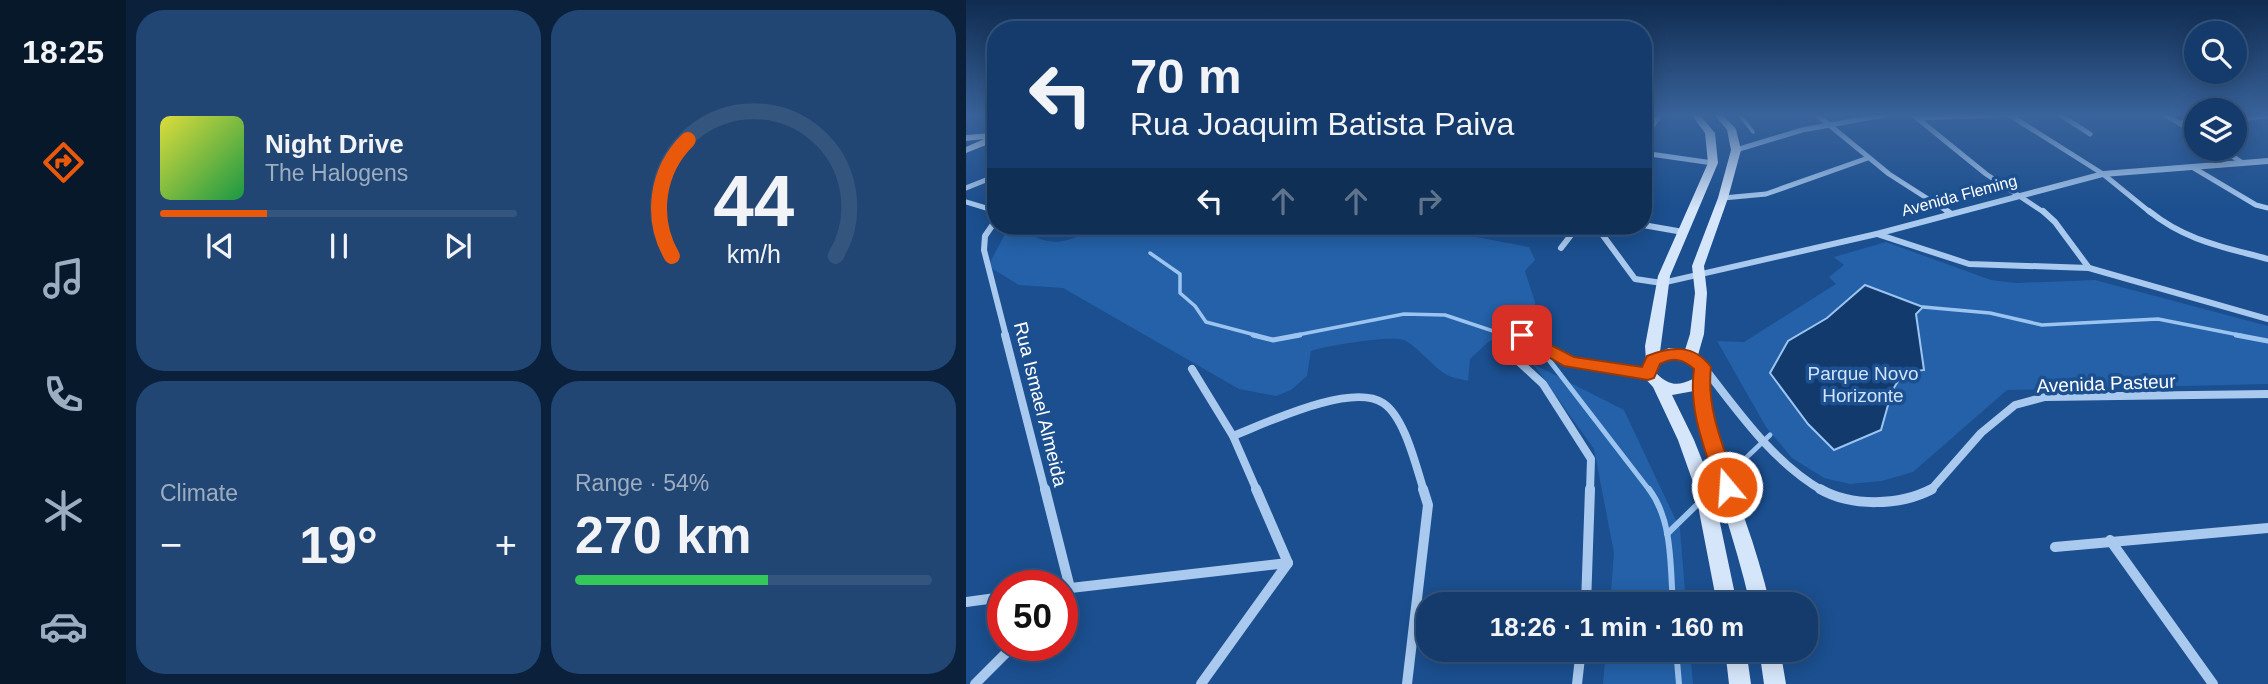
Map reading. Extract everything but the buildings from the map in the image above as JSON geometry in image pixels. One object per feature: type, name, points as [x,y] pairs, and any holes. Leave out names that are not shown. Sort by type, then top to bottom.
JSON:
[{"type":"main road","points":[[1711,146],[1713,163],[1662,283],[1652,346],[1654,374],[1686,440],[1703,485],[1725,592]]},
{"type":"main road","points":[[1690,356],[1697,334],[1700,276],[1698,266],[1723,198],[1735,146]]},
{"type":"main road","points":[[1654,374],[1670,353],[1690,356],[1702,375],[1704,417],[1758,592]]},
{"type":"main road","points":[[1654,374],[1682,391],[1702,375]]},
{"type":"main road","points":[[1737,662],[1740,684]]},
{"type":"main road","points":[[1771,662],[1775,684]]},
{"type":"street","points":[[1736,150],[1751,146]]},
{"type":"street","points":[[1855,146],[1868,158],[1950,213]]},
{"type":"street","points":[[1951,146],[2055,222],[2089,268]]},
{"type":"street","points":[[2059,146],[2103,174],[2170,228],[2188,237],[2268,259]]},
{"type":"street","points":[[1652,154],[1713,163]]},
{"type":"street","points":[[1723,198],[1766,194],[1868,158]]},
{"type":"street","name":"Avenida Fleming","points":[[1662,283],[1877,234],[2103,174],[2268,161]]},
{"type":"street","points":[[2192,167],[2256,205],[2268,208]]},
{"type":"street","points":[[966,188],[987,180]]},
{"type":"street","points":[[966,202],[987,208]]},
{"type":"street","points":[[1652,227],[1683,232]]},
{"type":"street","name":"Rua Ismael Almeida","points":[[987,230],[983,242],[985,256],[1061,570]]},
{"type":"street","points":[[1877,234],[1969,264],[2089,268],[2268,319]]},
{"type":"street","points":[[1561,248],[1571,235]]},
{"type":"street","points":[[1603,235],[1635,279],[1662,283]]},
{"type":"street","points":[[1586,592],[1591,459],[1543,384],[1503,347],[1507,337],[1522,335],[1570,362],[1654,374]]},
{"type":"street","points":[[1192,369],[1233,436],[1288,563]]},
{"type":"street","name":"Avenida Pasteur","points":[[1702,375],[1762,442],[1804,480],[1835,498],[1881,503],[1930,491],[1981,433],[2015,405],[2045,397],[2268,394]]},
{"type":"street","points":[[1233,436],[1308,407],[1351,396],[1383,404],[1404,430],[1428,505],[1407,684]]},
{"type":"street","points":[[2055,547],[2109,540],[2268,528]]},
{"type":"street","points":[[2109,540],[2213,684]]},
{"type":"street","points":[[1078,588],[1288,563]]},
{"type":"street","points":[[1201,684],[1288,563]]},
{"type":"street","points":[[966,602],[987,599]]},
{"type":"street","points":[[975,684],[998,661]]},
{"type":"street","points":[[1577,684],[1580,662]]},
{"type":"green space","points":[[1004,235],[1032,235],[1054,242],[1082,235],[1466,235],[1529,247],[1535,260],[1525,271],[1535,302],[1535,322],[1488,342],[1470,359],[1468,381],[1447,375],[1404,340],[1373,340],[1311,351],[1307,376],[1291,390],[1276,396],[1239,389],[1063,288],[1019,285],[988,266]]},
{"type":"green space","name":"Parque Novo Horizonte","points":[[1886,242],[1991,280],[2016,283],[2095,280],[2268,326],[2268,384],[2007,390],[1913,472],[1882,481],[1850,484],[1824,478],[1792,458],[1766,427],[1717,341],[1744,342],[1836,284],[1829,277],[1844,265],[1834,257]]},
{"type":"green space","points":[[1533,364],[1624,410],[1680,529],[1685,592],[1611,592],[1614,553],[1594,449]]},
{"type":"green space","points":[[1605,662],[1691,662],[1693,684],[1603,684]]},
{"type":"shaded area","points":[[1865,285],[1923,307],[1916,314],[1924,370],[1903,373],[1892,391],[1881,430],[1834,450],[1808,424],[1770,373],[1788,341],[1827,318]]},
{"type":"waterway","points":[[1150,253],[1180,274],[1180,293],[1195,306],[1206,322],[1259,336]]},
{"type":"waterway","points":[[1923,307],[1990,313],[2042,325],[2158,319],[2244,336]]},
{"type":"waterway","points":[[1292,336],[1404,314],[1445,315],[1508,336]]},
{"type":"waterway","points":[[1253,335],[1273,340],[1300,335]]},
{"type":"waterway","points":[[1503,335],[1531,344]]},
{"type":"waterway","points":[[2236,335],[2268,341]]},
{"type":"waterway","points":[[1539,347],[1650,491]]},
{"type":"waterway","points":[[1725,478],[1770,435]]},
{"type":"waterway","points":[[1649,489],[1657,502],[1666,529],[1672,592]]},
{"type":"waterway","points":[[1667,534],[1701,501]]},
{"type":"waterway","points":[[1677,662],[1679,684]]},
{"type":"route","points":[[1522,335],[1570,362],[1648,374],[1653,360],[1670,353],[1690,356],[1703,367],[1700,383],[1704,417],[1727,487]]}]
